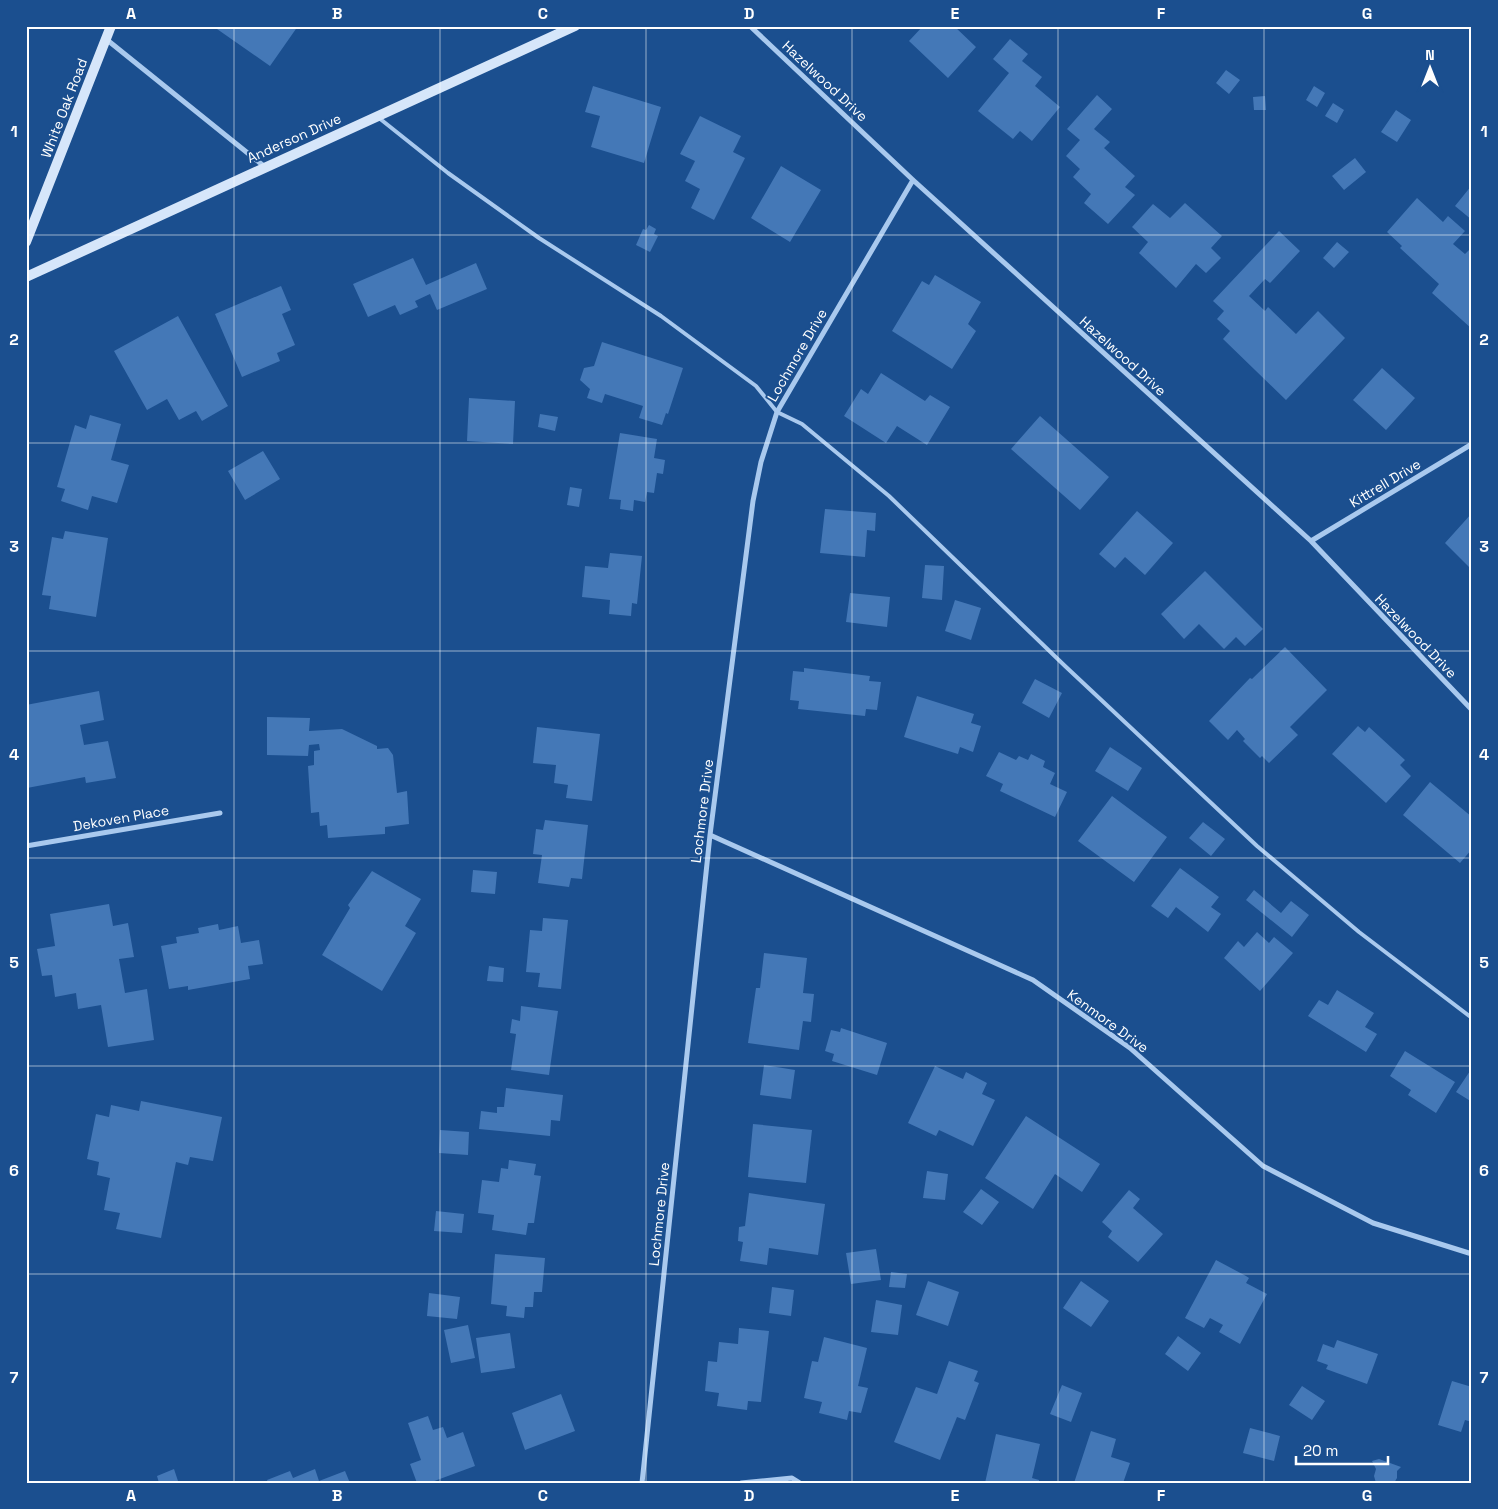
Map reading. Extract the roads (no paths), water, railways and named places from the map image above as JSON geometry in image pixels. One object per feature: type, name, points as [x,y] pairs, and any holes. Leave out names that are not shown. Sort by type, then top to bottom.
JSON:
[{"type":"street","name":"White Oak Road","points":[[26,242],[111,26]]},
{"type":"street","name":"Anderson Drive","points":[[26,277],[575,26]]},
{"type":"street","name":"Hazelwood Drive","points":[[750,26],[913,180],[1311,542],[1472,710]]},
{"type":"street","points":[[106,39],[264,167]]},
{"type":"street","name":"Lochmore Drive","points":[[642,1483],[710,835],[754,501],[761,462],[777,412],[913,180]]},
{"type":"street","name":"Kittrell Drive","points":[[1311,542],[1472,444]]},
{"type":"street","name":"Dekoven Place","points":[[26,846],[220,813]]},
{"type":"street","name":"Kenmore Drive","points":[[710,835],[1033,980],[1130,1048],[1262,1166],[1372,1223],[1472,1254]]},
{"type":"street","points":[[742,1483],[792,1478],[800,1483]]},
{"type":"lane","points":[[377,116],[448,173],[539,238],[661,316],[756,386],[777,412],[802,424],[889,496],[1065,666],[1258,846],[1359,932],[1472,1018]]}]
